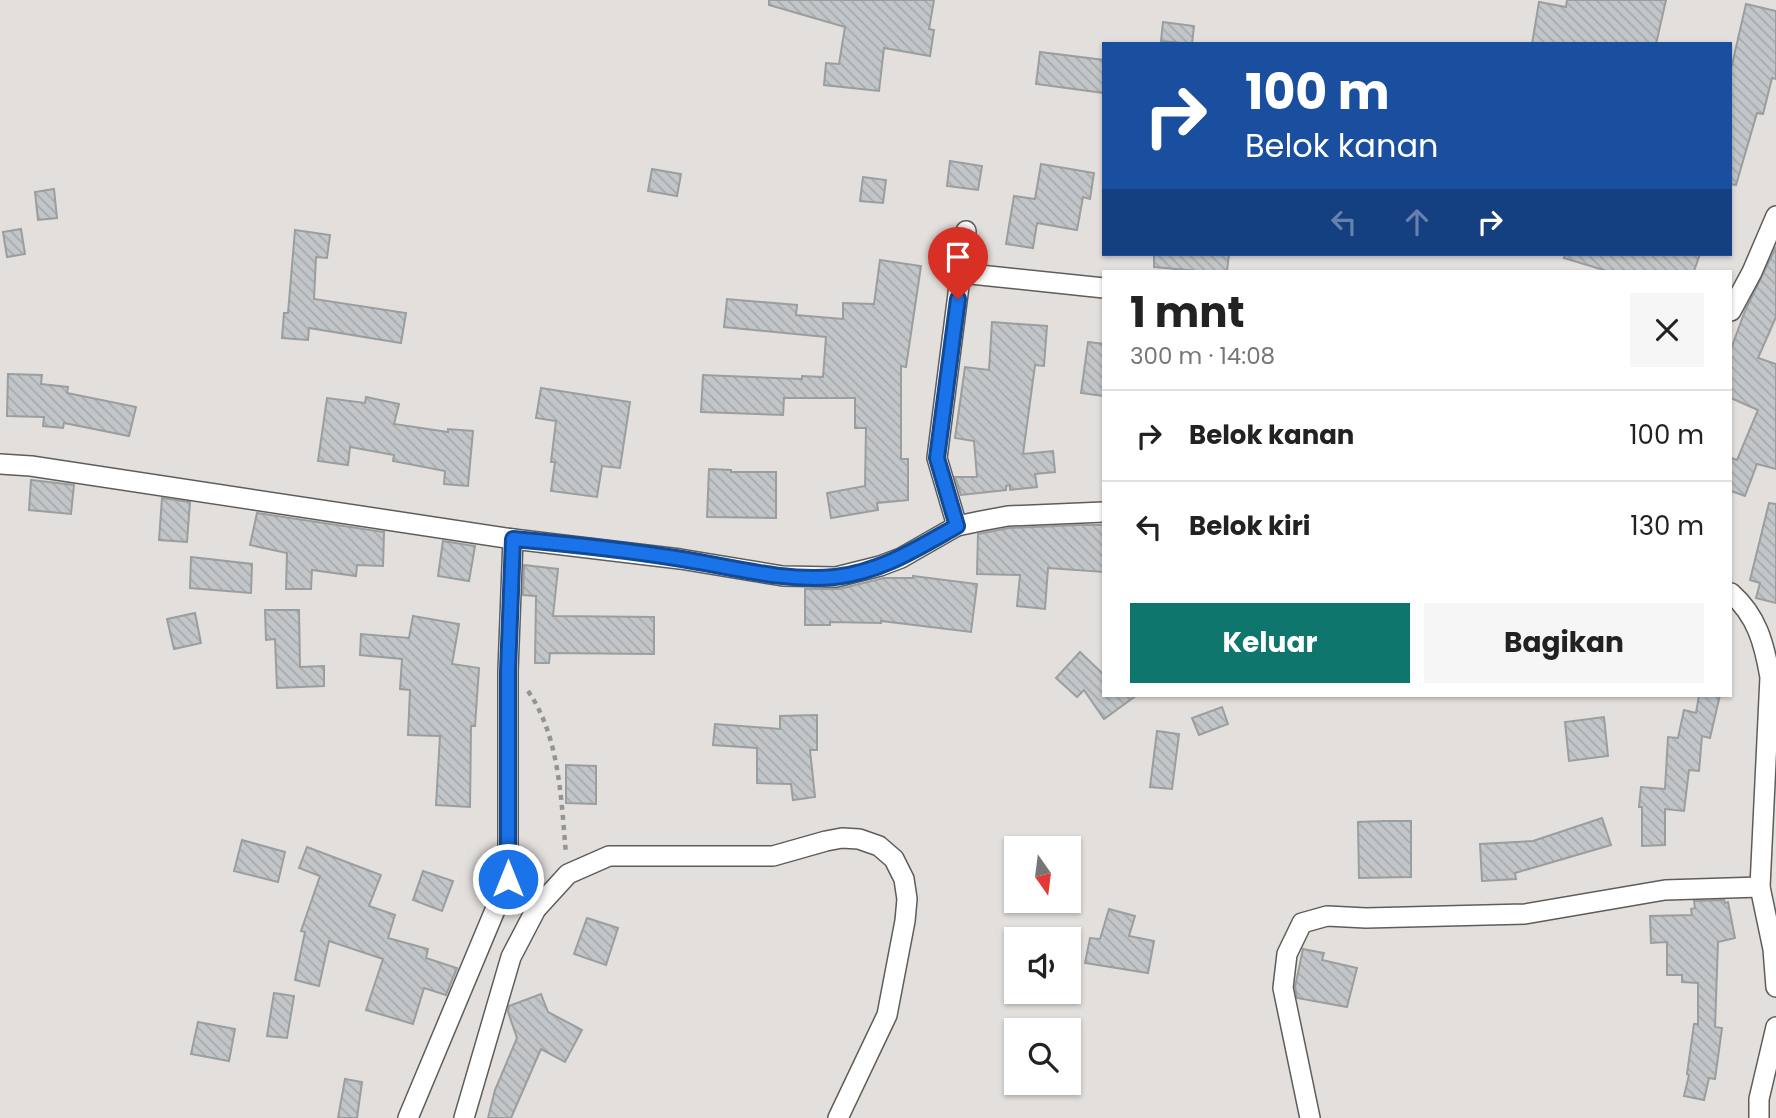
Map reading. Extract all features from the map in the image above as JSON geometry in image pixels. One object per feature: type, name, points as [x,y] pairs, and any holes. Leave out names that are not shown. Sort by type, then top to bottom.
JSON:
[{"type":"street","points":[[1732,308],[1752,272],[1776,216]]},
{"type":"street","points":[[957,526],[937,458],[966,231]]},
{"type":"street","points":[[961,272],[1102,288]]},
{"type":"street","points":[[0,464],[31,466],[513,539],[680,559],[783,576],[836,577],[880,566],[901,558],[957,526],[1008,516],[1102,512]]},
{"type":"street","points":[[408,1118],[508,879],[508,671],[513,539]]},
{"type":"street","points":[[1732,594],[1744,604],[1764,643],[1770,677],[1771,747],[1760,887],[1773,949],[1776,988]]},
{"type":"street","points":[[464,1118],[511,957],[536,909],[568,874],[609,856],[773,856],[842,838],[859,839],[879,846],[894,859],[904,879],[906,899],[905,921],[887,1015],[838,1118]]},
{"type":"street","points":[[508,879],[536,909]]},
{"type":"street","points":[[1310,1118],[1283,988],[1287,954],[1302,923],[1327,916],[1366,918],[1525,914],[1665,890],[1760,887]]},
{"type":"street","points":[[1759,1118],[1759,1099],[1776,1027]]},
{"type":"path","points":[[508,671],[520,680],[539,706],[558,770],[568,874]]},
{"type":"building","points":[[769,0],[934,0],[929,29],[934,30],[930,56],[884,48],[879,91],[824,85],[826,63],[839,64],[845,27],[769,5]]},
{"type":"building","points":[[1567,0],[1666,0],[1656,42],[1532,42],[1539,2],[1566,7]]},
{"type":"building","points":[[1746,4],[1776,11],[1776,79],[1772,78],[1763,114],[1757,113],[1736,185],[1732,184],[1732,65]]},
{"type":"building","points":[[1163,22],[1194,26],[1192,42],[1161,41]]},
{"type":"building","points":[[1040,52],[1102,60],[1102,93],[1036,84]]},
{"type":"building","points":[[950,161],[982,166],[978,190],[947,186]]},
{"type":"building","points":[[1041,164],[1094,173],[1090,199],[1083,197],[1077,230],[1037,223],[1033,248],[1006,244],[1014,196],[1035,199]]},
{"type":"building","points":[[652,169],[681,174],[677,196],[648,191]]},
{"type":"building","points":[[863,177],[886,180],[883,203],[860,201]]},
{"type":"building","points":[[54,189],[57,218],[38,220],[35,192]]},
{"type":"building","points":[[21,229],[25,254],[7,257],[3,232]]},
{"type":"building","points":[[295,230],[330,235],[327,258],[316,257],[314,299],[406,313],[401,343],[309,328],[308,340],[282,338],[284,313],[288,313]]},
{"type":"building","points":[[1776,247],[1776,317],[1758,358],[1776,364],[1776,469],[1757,464],[1745,496],[1732,491],[1732,458],[1737,460],[1758,410],[1732,398],[1732,346],[1745,311]]},
{"type":"building","points":[[1154,256],[1229,256],[1227,270],[1154,267]]},
{"type":"building","points":[[1699,256],[1694,270],[1604,270],[1564,258]]},
{"type":"building","points":[[880,260],[921,266],[906,367],[901,366],[901,459],[908,459],[908,500],[877,503],[878,510],[831,518],[827,493],[865,486],[866,428],[855,428],[855,398],[784,398],[783,415],[701,412],[703,375],[802,379],[802,376],[823,377],[826,337],[724,327],[727,299],[797,305],[796,315],[843,319],[843,303],[874,304]]},
{"type":"building","points":[[992,322],[1047,326],[1044,366],[1035,365],[1023,454],[1053,451],[1055,472],[1035,474],[1037,487],[1010,490],[1010,485],[1006,486],[1006,490],[961,495],[955,477],[977,477],[974,441],[955,438],[965,367],[989,370]]},
{"type":"building","points":[[1088,342],[1102,344],[1102,396],[1081,393]]},
{"type":"building","points":[[8,374],[42,375],[41,384],[68,387],[67,393],[136,407],[129,436],[64,423],[63,428],[43,426],[44,417],[7,416]]},
{"type":"building","points":[[541,388],[630,402],[620,468],[602,466],[597,497],[551,491],[556,421],[536,418]]},
{"type":"building","points":[[366,397],[399,404],[394,424],[448,432],[448,429],[473,431],[468,486],[444,484],[445,471],[393,461],[394,455],[350,447],[348,465],[318,461],[327,398],[365,403]]},
{"type":"building","points":[[709,469],[776,472],[776,518],[707,517]]},
{"type":"building","points":[[31,480],[74,485],[71,514],[29,510]]},
{"type":"building","points":[[162,498],[190,502],[187,542],[159,540]]},
{"type":"building","points":[[1769,503],[1776,504],[1776,603],[1756,598],[1760,583],[1750,580]]},
{"type":"building","points":[[257,513],[384,532],[383,566],[357,565],[356,576],[312,570],[311,589],[286,589],[287,553],[250,545]]},
{"type":"building","points":[[1102,525],[1102,572],[1048,568],[1045,609],[1017,606],[1020,575],[977,574],[978,534],[1009,528]]},
{"type":"building","points":[[443,541],[475,546],[469,581],[438,576]]},
{"type":"building","points":[[191,557],[252,564],[251,593],[190,588]]},
{"type":"building","points":[[524,565],[558,569],[553,616],[654,617],[654,654],[550,653],[549,663],[535,663],[536,596],[523,595]]},
{"type":"building","points":[[913,576],[977,584],[971,632],[881,621],[805,625],[805,589],[839,589],[884,578]]},
{"type":"building","points":[[265,610],[299,610],[300,667],[324,666],[324,686],[277,688],[275,639],[266,640]]},
{"type":"building","points":[[195,613],[201,643],[174,649],[167,619]]},
{"type":"building","points":[[413,616],[459,624],[452,664],[479,668],[475,726],[471,726],[470,807],[436,805],[440,736],[408,735],[410,690],[400,689],[402,659],[360,655],[361,634],[409,638]]},
{"type":"building","points":[[1080,652],[1102,673],[1102,697],[1134,697],[1104,719],[1084,690],[1077,697],[1056,678]]},
{"type":"building","points":[[1699,697],[1720,697],[1710,738],[1702,736],[1699,771],[1689,770],[1684,811],[1665,809],[1665,845],[1642,846],[1642,807],[1639,807],[1641,787],[1665,789],[1668,737],[1678,738],[1684,710],[1696,713]]},
{"type":"building","points":[[1222,707],[1228,724],[1199,735],[1192,718]]},
{"type":"building","points":[[817,715],[817,750],[810,750],[815,797],[793,800],[791,784],[757,783],[757,748],[713,745],[715,724],[780,729],[780,716]]},
{"type":"building","points":[[1604,717],[1608,756],[1569,761],[1565,722]]},
{"type":"building","points":[[1157,731],[1179,734],[1172,789],[1150,787]]},
{"type":"building","points":[[566,765],[596,766],[596,804],[566,803]]},
{"type":"building","points":[[1602,818],[1611,845],[1515,873],[1516,879],[1482,881],[1480,844],[1533,841]]},
{"type":"building","points":[[1411,821],[1411,877],[1359,878],[1358,822]]},
{"type":"building","points":[[242,840],[285,852],[278,882],[234,871]]},
{"type":"building","points":[[307,847],[381,875],[369,906],[395,915],[388,938],[428,949],[426,958],[457,968],[446,995],[424,988],[413,1024],[366,1010],[383,959],[329,941],[319,986],[295,980],[305,932],[301,931],[320,876],[299,868]]},
{"type":"building","points":[[423,871],[453,881],[442,911],[413,900]]},
{"type":"building","points":[[1724,900],[1725,903],[1728,902],[1735,938],[1718,942],[1715,1027],[1722,1028],[1715,1079],[1709,1078],[1704,1100],[1684,1096],[1694,1024],[1698,1024],[1698,983],[1682,982],[1682,975],[1667,975],[1667,942],[1651,943],[1650,916],[1692,915],[1694,901]]},
{"type":"building","points":[[1109,909],[1135,916],[1129,936],[1154,941],[1148,973],[1085,963],[1090,938],[1100,939]]},
{"type":"building","points":[[587,918],[618,928],[606,965],[574,954]]},
{"type":"building","points":[[1303,949],[1324,953],[1322,960],[1357,968],[1347,1007],[1297,998],[1295,987]]},
{"type":"building","points":[[274,993],[294,996],[287,1038],[267,1036]]},
{"type":"building","points":[[541,994],[548,1012],[582,1030],[565,1062],[541,1049],[511,1118],[488,1118],[495,1090],[517,1038],[508,1012],[509,1006]]},
{"type":"building","points":[[198,1022],[235,1029],[229,1061],[191,1054]]},
{"type":"building","points":[[345,1079],[362,1082],[357,1118],[338,1118]]},
{"type":"route","points":[[508,879],[508,671],[513,539],[680,559],[783,576],[836,577],[901,558],[957,526],[937,458],[958,299]]}]
